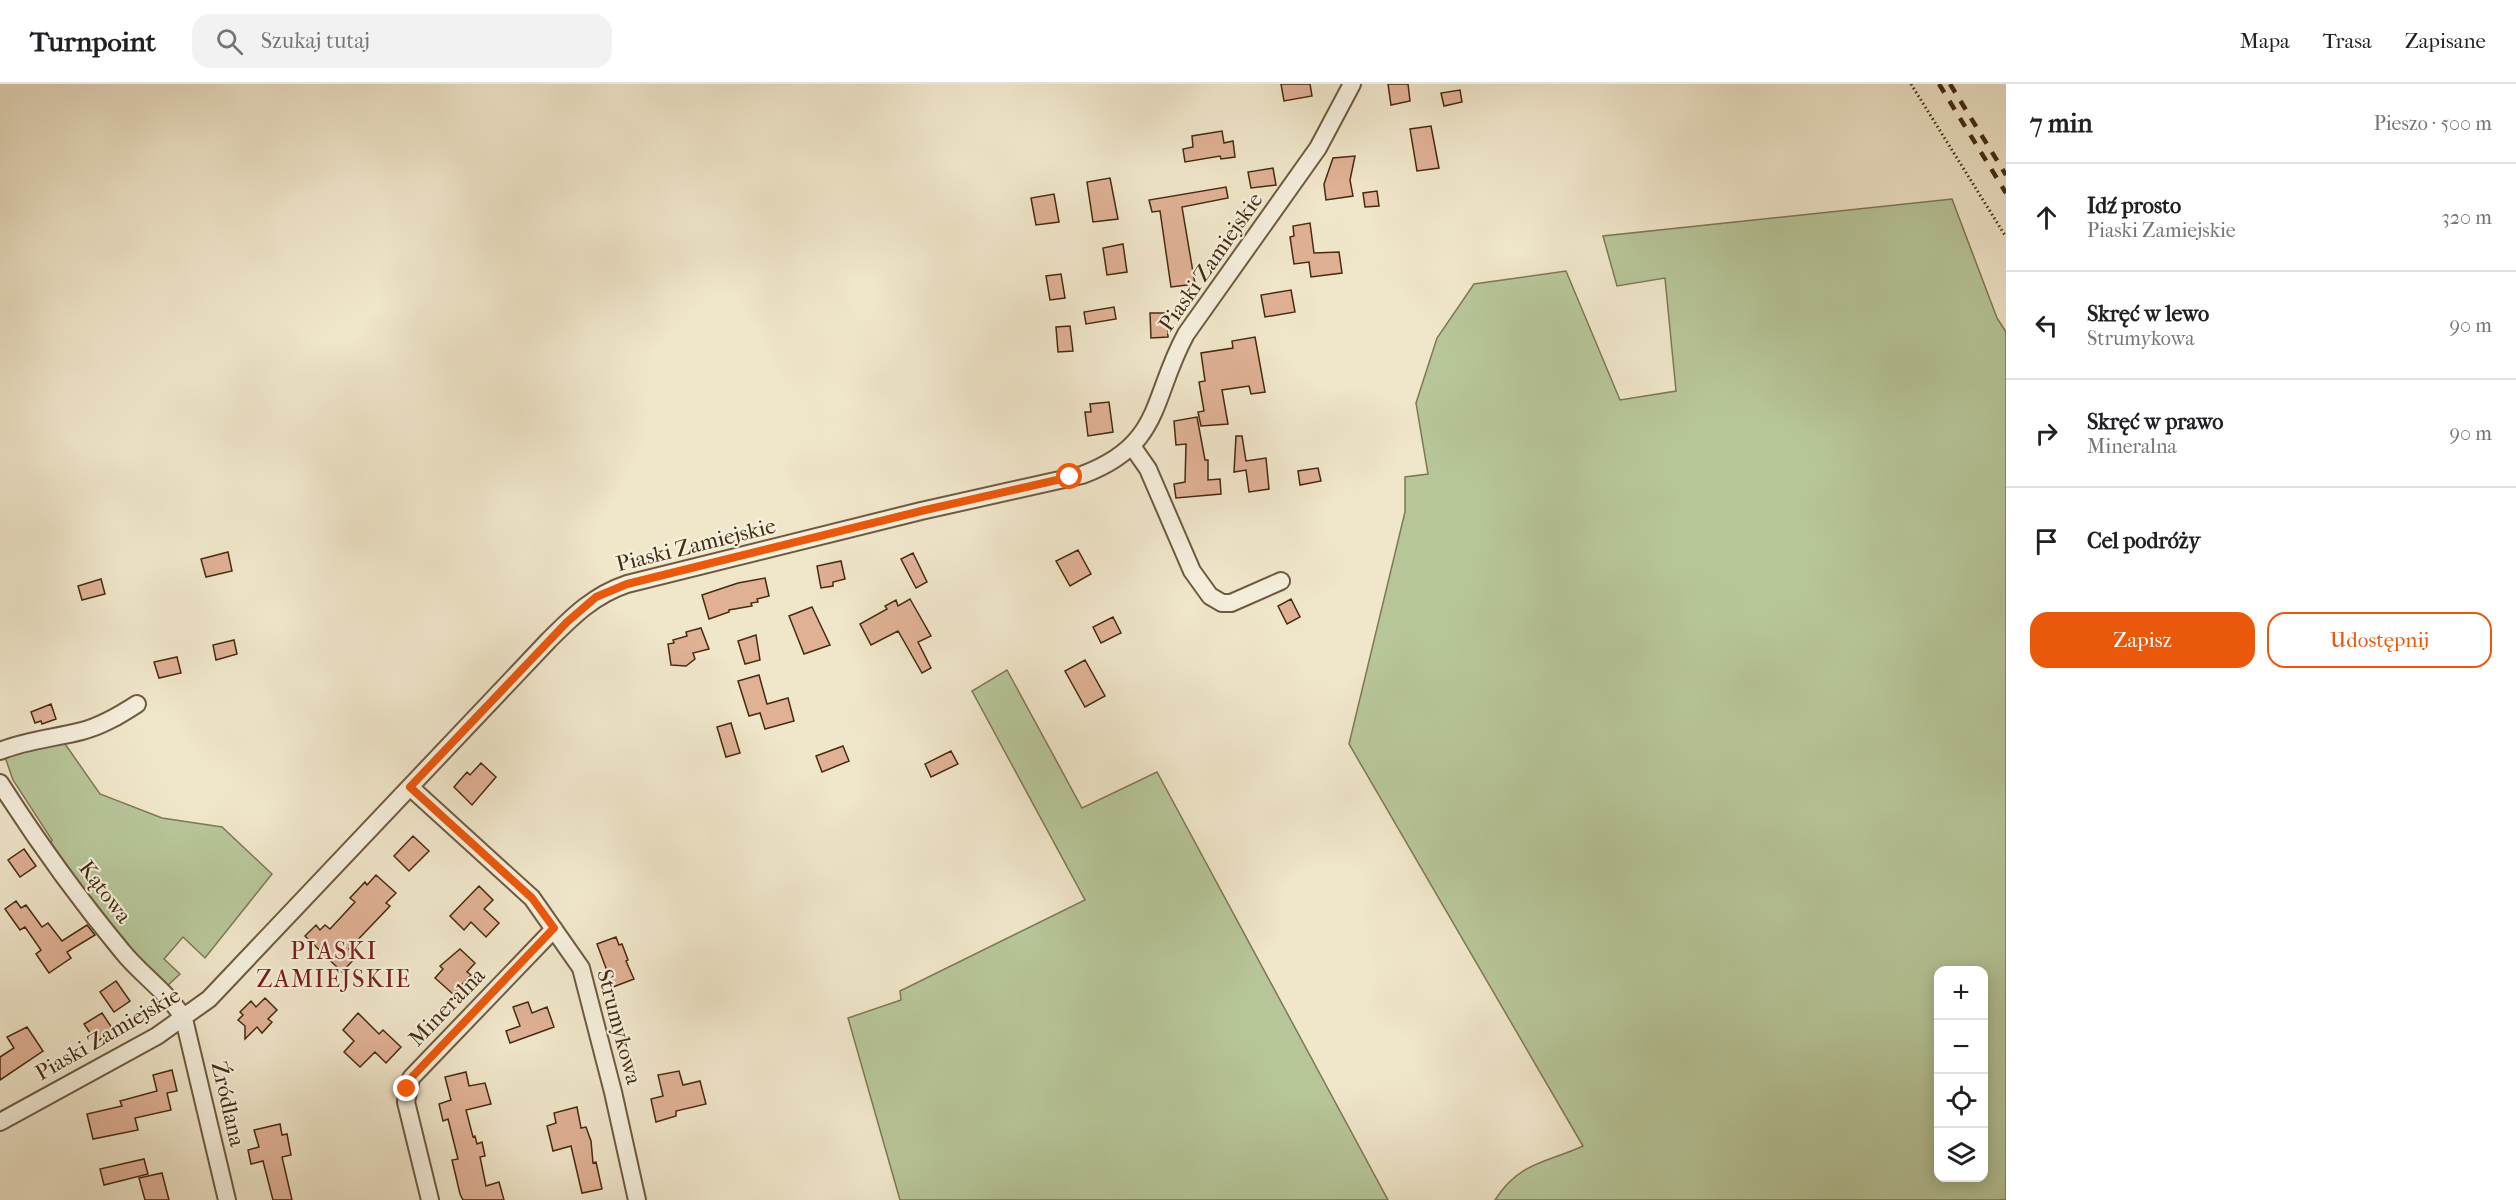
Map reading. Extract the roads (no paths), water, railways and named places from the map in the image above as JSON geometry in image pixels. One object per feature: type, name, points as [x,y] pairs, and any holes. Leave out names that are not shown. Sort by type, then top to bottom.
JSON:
[{"type":"street","name":"Piaski Zamiejskie","points":[[0,1122],[157,1036],[209,999],[567,622],[604,592],[627,584],[921,511],[1082,475],[1101,467],[1132,446],[1144,433],[1154,415],[1171,365],[1186,334],[1318,148],[1352,84]]},
{"type":"street","points":[[1132,446],[1148,469],[1191,571],[1210,596],[1222,603],[1231,603],[1281,581]]},
{"type":"street","points":[[0,751],[14,745],[85,730],[115,718],[137,704]]},
{"type":"street","name":"Kątowa","points":[[0,783],[89,911],[124,954],[170,1000],[184,1018]]},
{"type":"street","name":"Strumykowa","points":[[410,787],[532,898],[581,968],[613,1092],[637,1200]]},
{"type":"street","name":"Mineralna","points":[[430,1200],[405,1102],[411,1078],[554,928]]},
{"type":"street","name":"Źródlana","points":[[184,1018],[227,1200]]},
{"type":"railway","points":[[1939,84],[2006,193]]},
{"type":"railway","points":[[1950,84],[2006,175]]},
{"type":"district","name":"PIASKI ZAMIEJSKIE","points":[[334,965]]}]
